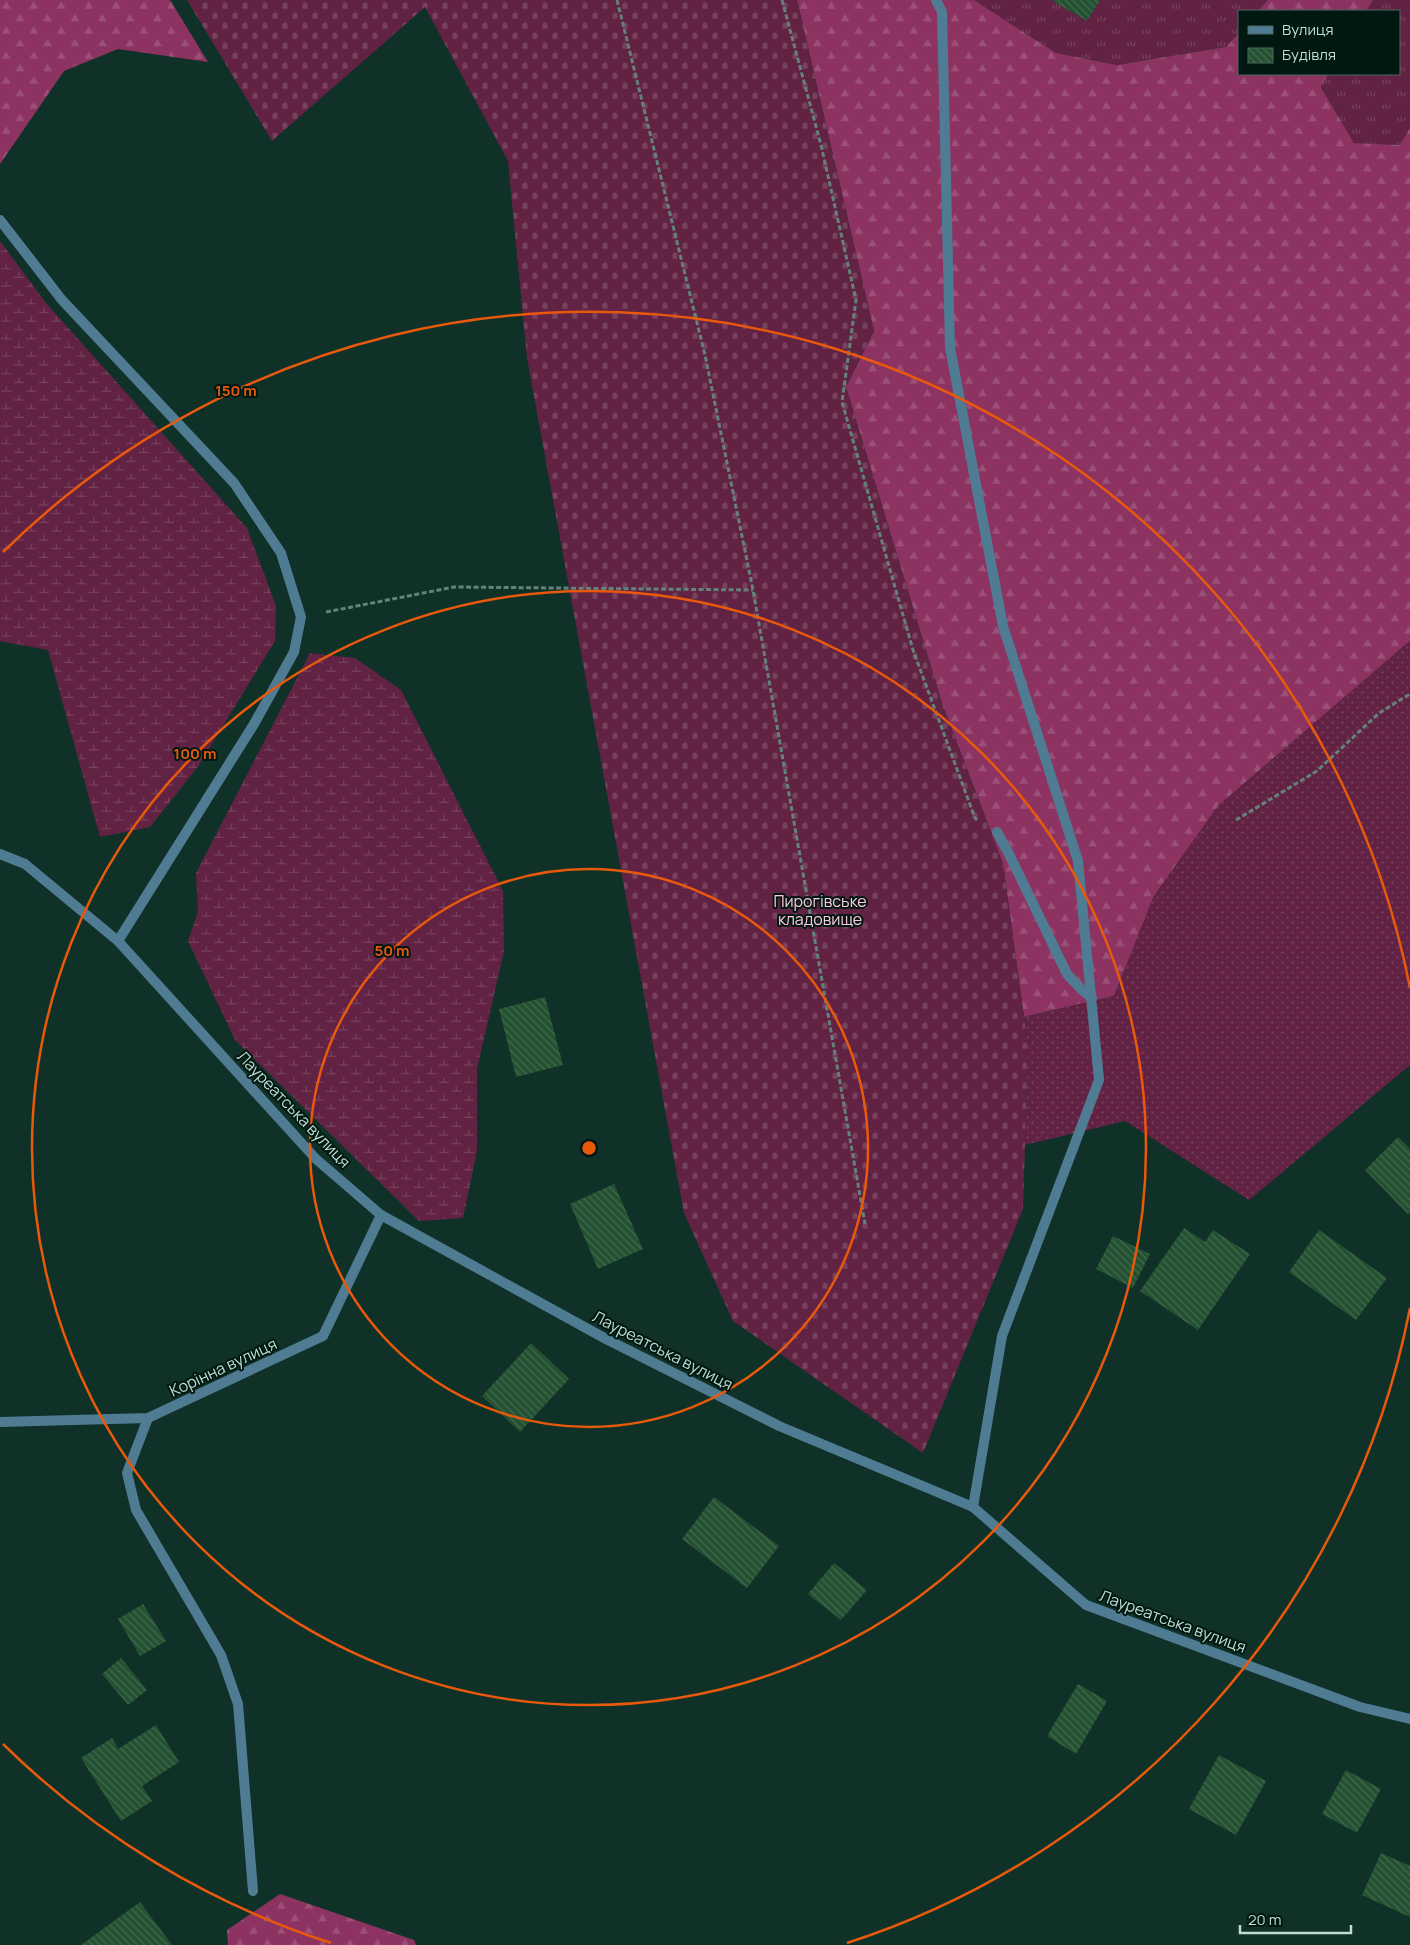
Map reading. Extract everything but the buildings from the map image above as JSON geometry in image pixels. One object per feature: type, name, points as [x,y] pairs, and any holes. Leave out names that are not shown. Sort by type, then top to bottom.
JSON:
[{"type":"street","points":[[936,0],[942,12],[950,348],[1003,626],[1078,861],[1099,1080],[1002,1336],[973,1507]]},
{"type":"street","points":[[0,220],[62,300],[234,483],[281,553],[301,617],[294,652],[254,724],[118,941]]},
{"type":"street","points":[[997,832],[1010,854],[1067,974],[1092,998]]},
{"type":"street","name":"Лауреатська вулиця","points":[[0,854],[25,864],[118,941],[316,1160],[381,1216],[606,1339],[779,1426],[973,1507],[1086,1605],[1360,1707],[1410,1719]]},
{"type":"street","name":"Корінна вулиця","points":[[0,1422],[148,1418],[323,1336],[381,1216]]},
{"type":"street","points":[[148,1418],[127,1474],[136,1510],[221,1655],[238,1704],[253,1891]]},
{"type":"path","points":[[617,0],[705,355],[753,590],[865,1224]]},
{"type":"path","points":[[782,0],[821,145],[856,300],[842,402],[913,650],[975,818],[997,832]]},
{"type":"path","points":[[301,617],[454,588],[753,590]]},
{"type":"path","points":[[1236,820],[1317,771],[1379,714],[1410,694]]},
{"type":"green space","points":[[0,0],[170,0],[208,62],[118,49],[64,71],[0,164]]},
{"type":"green space","name":"Пирогівське кладовище","points":[[187,0],[797,0],[874,331],[846,387],[942,703],[1003,864],[1028,1046],[1023,1209],[923,1453],[733,1321],[684,1213],[527,358],[508,161],[425,7],[272,141]]},
{"type":"green space","points":[[797,0],[974,0],[1056,53],[1117,65],[1226,47],[1238,34],[1238,75],[1327,75],[1321,87],[1354,143],[1400,145],[1410,128],[1410,641],[1218,806],[1154,896],[1114,996],[1024,1017],[1003,864],[942,703],[846,387],[874,331]]},
{"type":"green space","points":[[974,0],[1268,0],[1259,10],[1238,10],[1238,34],[1226,47],[1117,65],[1056,53]]},
{"type":"green space","points":[[1268,0],[1373,0],[1367,10],[1259,10]]},
{"type":"green space","points":[[1373,0],[1410,0],[1410,128],[1400,145],[1354,143],[1321,86],[1327,75],[1400,75],[1400,10],[1367,10]]},
{"type":"green space","points":[[0,241],[46,303],[247,528],[276,606],[275,641],[199,765],[150,827],[100,837],[48,650],[0,641]]},
{"type":"green space","points":[[1410,641],[1410,1065],[1249,1200],[1125,1121],[1025,1145],[1028,1046],[1024,1017],[1114,996],[1154,896],[1218,806]]},
{"type":"green space","points":[[310,653],[355,658],[401,690],[503,891],[504,951],[477,1069],[477,1151],[463,1218],[419,1221],[235,1040],[188,941],[198,912],[196,873]]},
{"type":"green space","points":[[280,1894],[414,1940],[416,1945],[228,1945],[227,1930]]}]
